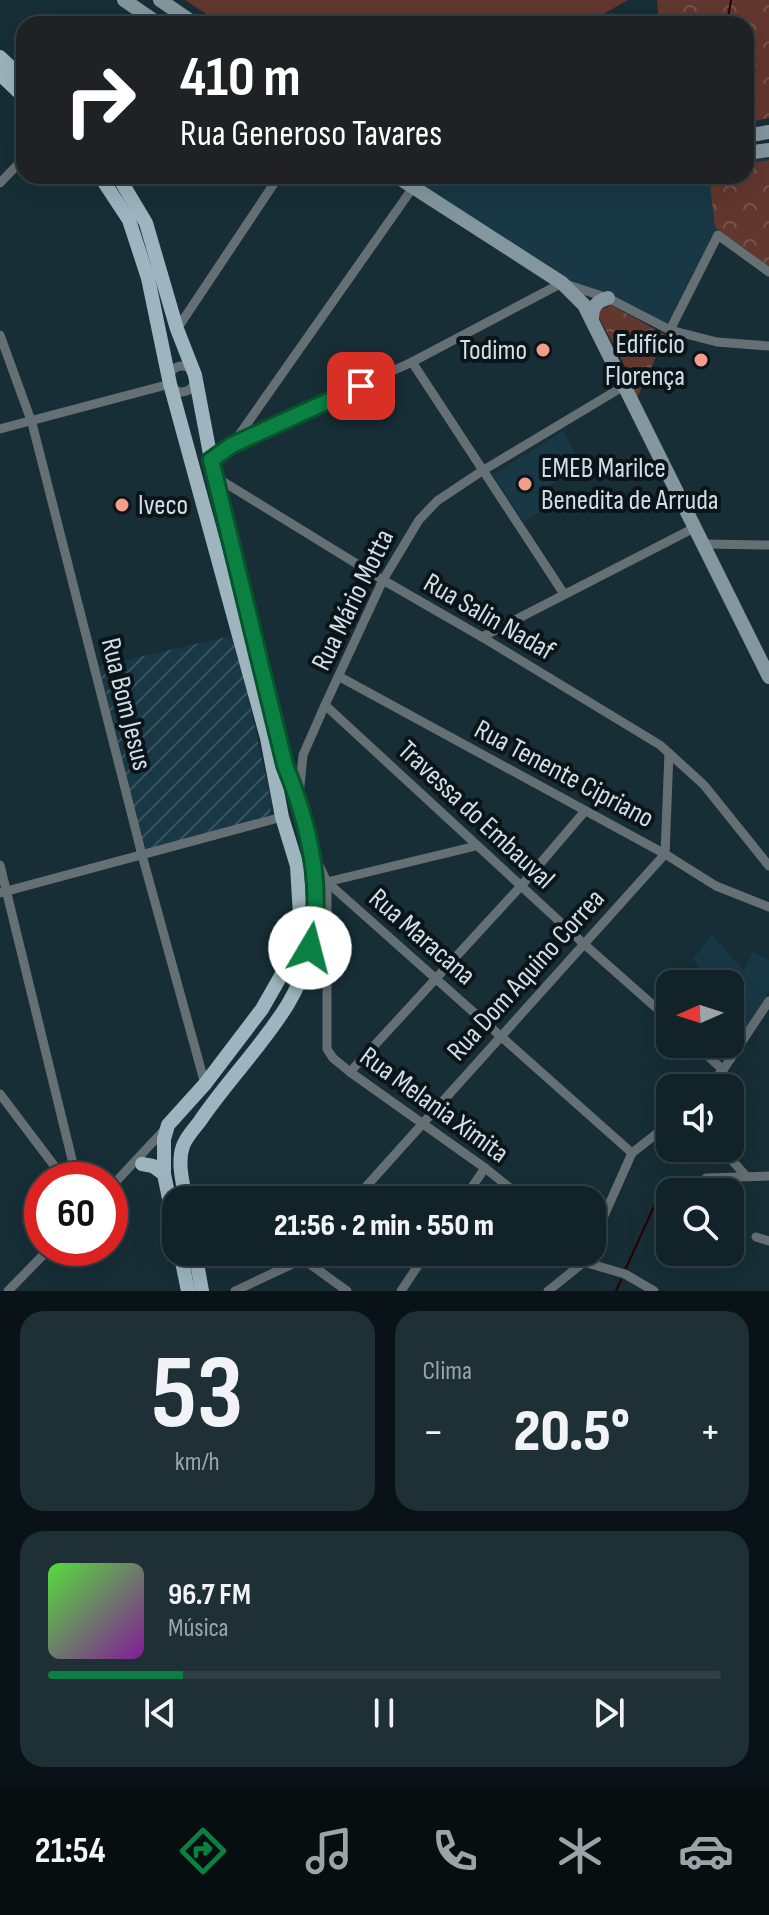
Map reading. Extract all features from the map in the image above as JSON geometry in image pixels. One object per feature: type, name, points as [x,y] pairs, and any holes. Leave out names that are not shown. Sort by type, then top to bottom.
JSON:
[{"type":"main road","points":[[124,0],[143,16]]},
{"type":"main road","points":[[160,0],[183,16]]},
{"type":"main road","points":[[0,57],[16,72]]},
{"type":"main road","points":[[0,74],[16,89]]},
{"type":"main road","points":[[105,184],[129,220],[148,278],[170,384],[267,738],[282,817],[297,866],[300,915],[286,967],[262,1009],[205,1084],[168,1125],[164,1150],[166,1186]]},
{"type":"main road","points":[[123,184],[146,223],[177,329],[195,375],[214,475],[285,765],[299,798],[315,879],[315,926],[304,969],[288,1005],[210,1105],[183,1146],[177,1150],[164,1150]]},
{"type":"main road","points":[[410,184],[562,283],[584,305],[769,677]]},
{"type":"main road","points":[[592,318],[596,304],[608,298]]},
{"type":"main road","points":[[282,817],[298,810],[299,798]]},
{"type":"main road","points":[[205,1084],[211,1094],[210,1105]]},
{"type":"main road","points":[[183,1146],[181,1169],[184,1186]]},
{"type":"main road","points":[[142,1164],[153,1166],[164,1174]]},
{"type":"main road","points":[[183,1266],[188,1291]]},
{"type":"main road","points":[[198,1266],[202,1291]]},
{"type":"street","points":[[0,183],[16,166]]},
{"type":"street","points":[[177,329],[274,184]]},
{"type":"street","points":[[232,445],[414,186]]},
{"type":"street","points":[[670,330],[718,235],[769,272]]},
{"type":"street","points":[[211,460],[232,445],[412,362],[562,283],[608,298],[670,330],[726,344],[769,346]]},
{"type":"street","name":"Rua Bom Jesus","points":[[0,335],[32,423],[142,855],[205,1084]]},
{"type":"street","points":[[412,362],[564,594]]},
{"type":"street","points":[[177,367],[189,368],[195,375],[194,385],[186,392],[175,390],[170,384],[172,371],[177,367]]},
{"type":"street","points":[[0,429],[170,384]]},
{"type":"street","name":"Rua Mário Motta","points":[[299,798],[303,755],[383,580],[405,540],[437,501],[624,386]]},
{"type":"street","name":"Rua Salin Nadaf","points":[[214,475],[660,745],[704,785],[769,866]]},
{"type":"street","points":[[482,637],[696,527]]},
{"type":"street","points":[[704,544],[769,545]]},
{"type":"street","name":"Rua Tenente Cipriano","points":[[340,677],[665,854],[716,886],[769,907]]},
{"type":"street","name":"Travessa do Embauval","points":[[325,705],[656,1008]]},
{"type":"street","points":[[665,854],[669,753]]},
{"type":"street","points":[[285,765],[295,763],[303,755]]},
{"type":"street","points":[[350,1072],[521,886],[585,811]]},
{"type":"street","points":[[3,892],[282,817]]},
{"type":"street","points":[[327,882],[476,846]]},
{"type":"street","name":"Rua Melania Ximita","points":[[312,852],[327,882],[327,1049],[350,1072],[508,1186]]},
{"type":"street","name":"Rua Dom Aquino Correa","points":[[366,1186],[665,854]]},
{"type":"street","points":[[0,865],[3,892],[72,1162]]},
{"type":"street","name":"Rua Maracana","points":[[327,882],[632,1153]]},
{"type":"street","points":[[719,1074],[769,1001]]},
{"type":"street","points":[[710,1058],[723,1070]]},
{"type":"street","points":[[0,1094],[51,1162]]},
{"type":"street","points":[[0,1113],[9,1106]]},
{"type":"street","points":[[128,1168],[168,1125]]},
{"type":"street","points":[[606,1211],[632,1153],[656,1134]]},
{"type":"street","points":[[128,1174],[164,1150]]},
{"type":"street","points":[[734,1162],[746,1176]]},
{"type":"street","points":[[473,1186],[485,1168]]},
{"type":"street","points":[[706,1178],[769,1176]]},
{"type":"street","points":[[756,1237],[769,1241]]},
{"type":"street","points":[[8,1291],[32,1266]]},
{"type":"street","points":[[235,1291],[286,1266]]},
{"type":"street","points":[[318,1266],[347,1291]]},
{"type":"street","points":[[401,1291],[418,1266]]},
{"type":"street","points":[[548,1291],[573,1266]]},
{"type":"street","points":[[605,1266],[654,1291]]},
{"type":"shaded area","points":[[769,153],[769,267],[718,229],[668,325],[568,281],[420,184],[754,184],[754,156]]},
{"type":"shaded area","name":"EMEB Marilce Benedita de Arruda","points":[[563,431],[582,466],[538,492],[546,508],[524,522],[493,475]]},
{"type":"shaded area","points":[[235,635],[271,802],[270,817],[145,850],[99,666]]},
{"type":"shaded area","points":[[712,935],[744,970],[701,970],[693,959]]},
{"type":"shaded area","points":[[753,952],[769,960],[769,991],[744,1033],[744,970]]},
{"type":"green space","points":[[185,0],[628,0],[600,16],[209,16]]},
{"type":"green space","points":[[657,0],[769,0],[769,118],[754,121],[754,16],[658,16]]},
{"type":"green space","points":[[769,160],[769,266],[715,227],[710,184],[754,184],[754,163]]},
{"type":"green space","points":[[611,305],[666,335],[637,398],[624,364],[598,316],[599,311]]},
{"type":"waterway","points":[[728,16],[731,0]]},
{"type":"waterway","points":[[626,1268],[656,1202]]},
{"type":"waterway","points":[[616,1291],[621,1280]]},
{"type":"place","name":"Todimo","points":[[543,350]]},
{"type":"place","name":"Edifício Florença","points":[[701,360]]},
{"type":"place","name":"EMEB Marilce Benedita de Arruda","points":[[525,484]]},
{"type":"place","name":"Iveco","points":[[122,505]]},
{"type":"route","points":[[310,948],[315,926],[312,852],[299,798],[285,765],[211,460],[232,445],[361,386]]}]
